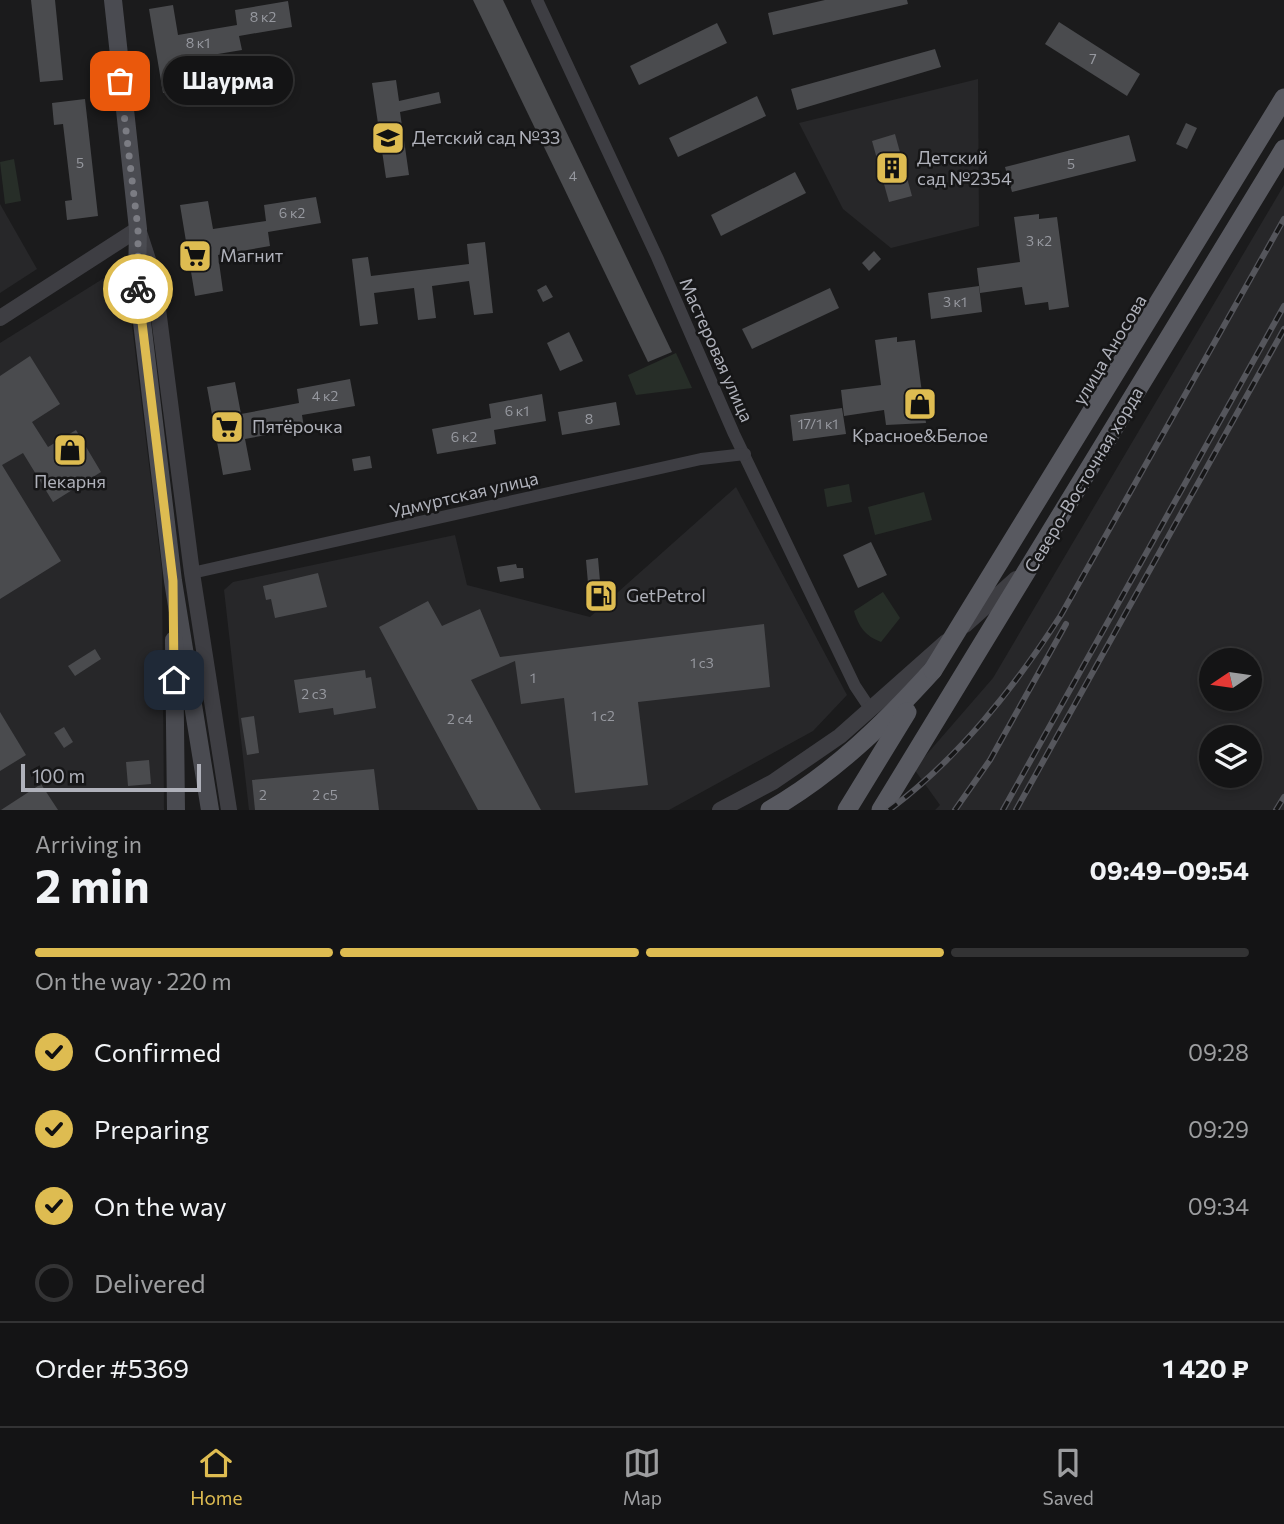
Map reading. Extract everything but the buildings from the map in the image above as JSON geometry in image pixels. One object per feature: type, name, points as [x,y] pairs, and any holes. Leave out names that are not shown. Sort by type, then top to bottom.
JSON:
[{"type":"main road","points":[[113,0],[138,229],[137,280],[173,581],[210,810]]},
{"type":"main road","name":"Северо-Восточная хорда","points":[[847,810],[1284,97]]},
{"type":"main road","name":"Северо-Восточная хорда","points":[[881,810],[1284,149]]},
{"type":"main road","points":[[173,581],[176,810]]},
{"type":"main road","name":"Северо-Восточная хорда","points":[[770,810],[849,756],[888,720],[933,670]]},
{"type":"street","name":"Мастеровая улица","points":[[537,0],[745,454],[849,673],[870,710]]},
{"type":"street","name":"улица Аносова","points":[[968,622],[1284,97]]},
{"type":"street","name":"улица Аносова","points":[[720,810],[795,768],[870,710],[1019,576],[1032,559],[1284,137]]},
{"type":"street","points":[[0,318],[138,229],[154,278],[192,573],[229,810]]},
{"type":"street","name":"Удмуртская улица","points":[[192,573],[701,459],[745,454]]},
{"type":"shaded area","points":[[978,79],[979,226],[891,248],[843,209],[799,123]]},
{"type":"shaded area","points":[[14,159],[21,201],[5,204],[0,162]]},
{"type":"shaded area","points":[[1284,185],[1284,810],[935,810],[940,805],[914,769],[993,678]]},
{"type":"shaded area","points":[[0,204],[37,269],[0,293]]},
{"type":"shaded area","points":[[109,275],[121,280],[129,301],[162,571],[164,810],[0,810],[0,343]]},
{"type":"shaded area","points":[[676,353],[692,388],[636,395],[628,375]]},
{"type":"shaded area","points":[[849,484],[852,502],[827,507],[824,489]]},
{"type":"shaded area","points":[[736,487],[847,695],[813,731],[669,810],[249,810],[224,590],[233,582],[455,535],[467,585],[590,617]]},
{"type":"shaded area","points":[[924,492],[932,520],[875,535],[868,507]]},
{"type":"shaded area","points":[[883,592],[900,618],[881,642],[863,630],[854,611]]},
{"type":"railway","points":[[889,810],[915,790],[962,745],[1004,695],[1043,642],[1061,615],[1284,219]]},
{"type":"railway","points":[[1003,810],[1284,306]]},
{"type":"railway","points":[[1016,810],[1284,329]]},
{"type":"railway","points":[[955,810],[990,760],[1066,624]]},
{"type":"railway","points":[[1276,810],[1284,797]]},
{"type":"way so far","points":[[120,81],[138,229],[138,289]]},
{"type":"place","name":"Шаурма","points":[[120,81]]},
{"type":"place","name":"Детский сад №33","points":[[388,138]]},
{"type":"place","name":"Детский сад №2354","points":[[892,168]]},
{"type":"place","name":"Магнит","points":[[195,256]]},
{"type":"place","name":"Красное&Белое","points":[[920,404]]},
{"type":"place","name":"Пятёрочка","points":[[227,427]]},
{"type":"place","name":"Пекарня","points":[[70,450]]},
{"type":"place","name":"GetPetrol","points":[[601,596]]},
{"type":"route","points":[[138,289],[173,581],[174,680]]}]
